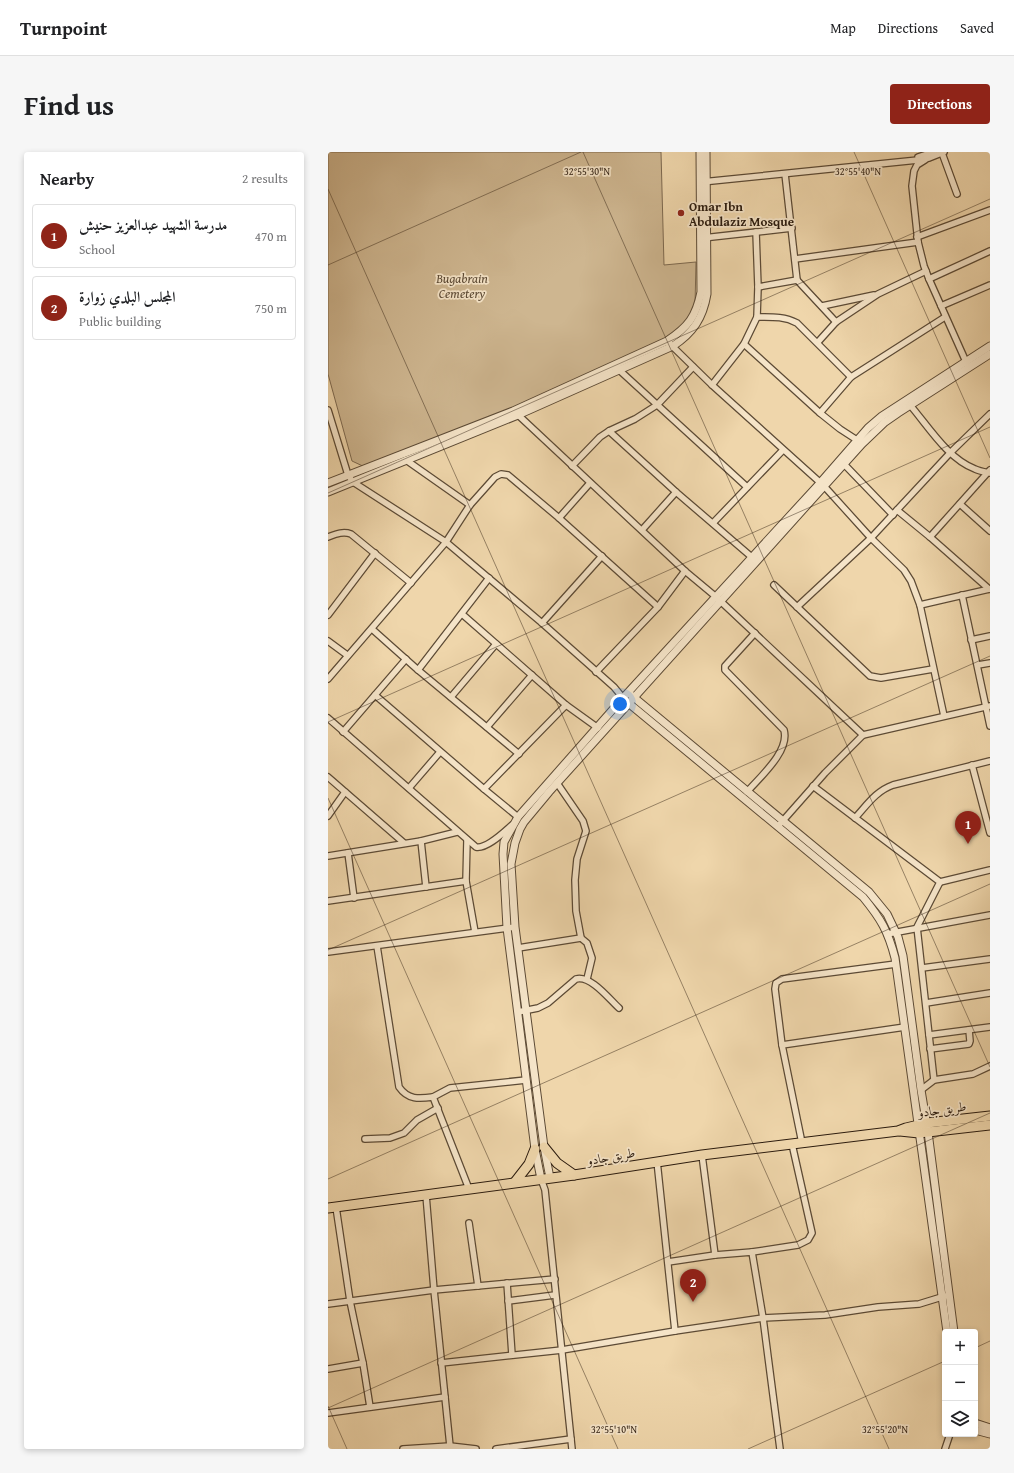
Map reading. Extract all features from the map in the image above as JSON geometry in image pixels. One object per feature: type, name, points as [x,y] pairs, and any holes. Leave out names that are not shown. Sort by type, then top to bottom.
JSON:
[{"type":"highway","name":"طريق جادو","points":[[332,1207],[574,1175],[657,1161],[923,1128],[990,1116]]},
{"type":"highway","name":"طريق جادو","points":[[923,1128],[990,1124]]},
{"type":"highway","points":[[544,1147],[557,1164],[574,1175]]},
{"type":"highway","points":[[515,1182],[529,1164],[535,1149]]},
{"type":"street","points":[[328,492],[515,413],[670,344],[694,317],[701,292],[704,238],[703,181],[700,152]]},
{"type":"street","points":[[703,181],[706,152]]},
{"type":"street","points":[[908,161],[934,152]]},
{"type":"street","points":[[957,194],[943,152],[929,158],[917,166],[912,178],[918,239],[926,271],[945,317],[968,364]]},
{"type":"street","points":[[703,181],[785,174],[929,158]]},
{"type":"street","points":[[785,174],[797,280],[836,322]]},
{"type":"street","points":[[795,259],[918,239],[990,210]]},
{"type":"street","points":[[704,238],[792,228]]},
{"type":"street","points":[[712,385],[744,344],[757,317],[758,287],[756,232]]},
{"type":"street","points":[[929,279],[990,251]]},
{"type":"street","points":[[818,342],[836,322],[878,294],[926,271]]},
{"type":"street","points":[[758,287],[797,280]]},
{"type":"street","points":[[941,306],[990,285]]},
{"type":"street","points":[[822,306],[878,294]]},
{"type":"street","points":[[757,317],[776,316],[788,318],[797,322],[851,377]]},
{"type":"street","points":[[820,413],[851,377],[945,317]]},
{"type":"street","points":[[670,344],[712,385],[822,484],[871,538],[904,570],[911,581],[920,605],[944,716]]},
{"type":"street","points":[[744,344],[820,413],[840,429],[860,442]]},
{"type":"street","points":[[545,1190],[545,1179],[535,1149],[507,928],[503,854],[504,842],[518,817],[860,442],[885,422],[968,364],[990,346]]},
{"type":"street","points":[[860,442],[868,428],[882,416],[968,364],[990,354]]},
{"type":"street","points":[[572,466],[600,437],[609,431],[636,419],[657,405],[693,367]]},
{"type":"street","points":[[617,368],[747,487]]},
{"type":"street","points":[[910,405],[950,453],[976,470],[989,472]]},
{"type":"street","points":[[515,413],[642,530],[684,571],[718,599],[755,633],[863,735]]},
{"type":"street","points":[[328,483],[515,413]]},
{"type":"street","points":[[328,414],[348,475],[353,482],[446,542],[542,623],[614,687],[629,696],[747,792],[780,824],[863,897],[880,918],[887,934],[896,964],[905,1027],[923,1128],[946,1296],[953,1329]]},
{"type":"street","points":[[797,607],[871,538],[950,453],[990,414]]},
{"type":"street","points":[[609,431],[676,492],[714,523],[754,559]]},
{"type":"street","points":[[714,523],[783,450]]},
{"type":"street","points":[[406,460],[470,505]]},
{"type":"street","points":[[842,462],[895,513],[930,537],[990,589]]},
{"type":"street","points":[[930,537],[989,472]]},
{"type":"street","points":[[328,679],[446,542],[470,505],[495,476],[501,474],[508,475],[658,606]]},
{"type":"street","points":[[559,518],[590,483]]},
{"type":"street","points":[[642,530],[676,492]]},
{"type":"street","points":[[960,504],[990,531]]},
{"type":"street","points":[[328,538],[340,532],[352,534],[411,583]]},
{"type":"street","points":[[328,615],[375,553]]},
{"type":"street","points":[[542,623],[602,556]]},
{"type":"street","points":[[596,672],[658,606],[684,571]]},
{"type":"street","points":[[418,670],[489,578]]},
{"type":"street","points":[[774,585],[870,676],[881,678],[933,669]]},
{"type":"street","points":[[920,605],[990,589]]},
{"type":"street","points":[[962,596],[971,640],[988,707],[990,726]]},
{"type":"street","points":[[462,614],[566,704],[598,728]]},
{"type":"street","points":[[372,629],[418,670],[519,754]]},
{"type":"street","points":[[747,792],[776,759],[785,741],[784,730],[725,670],[725,666],[755,633]]},
{"type":"street","points":[[971,640],[990,636]]},
{"type":"street","points":[[328,641],[347,656]]},
{"type":"street","points":[[451,697],[496,644]]},
{"type":"street","points":[[343,732],[406,659]]},
{"type":"street","points":[[978,665],[990,663]]},
{"type":"street","points":[[487,727],[532,675]]},
{"type":"street","points":[[375,695],[518,817]]},
{"type":"street","points":[[572,1449],[545,1190],[544,1147],[515,927],[511,864],[515,843],[524,822],[557,783],[629,704],[629,696]]},
{"type":"street","points":[[484,789],[566,704]]},
{"type":"street","points":[[629,704],[780,824],[869,892],[887,914],[896,932],[903,956],[921,1090],[923,1128]]},
{"type":"street","points":[[780,824],[813,786],[863,735],[988,707]]},
{"type":"street","points":[[328,718],[476,847],[481,848],[513,825]]},
{"type":"street","points":[[409,788],[440,752]]},
{"type":"street","points":[[855,818],[878,792],[893,784],[990,761]]},
{"type":"street","points":[[972,765],[987,810],[990,833]]},
{"type":"street","points":[[328,777],[404,843]]},
{"type":"street","points":[[557,783],[583,821],[586,831],[577,859],[575,880],[576,910],[581,938],[587,943],[592,958],[587,979]]},
{"type":"street","points":[[813,786],[940,882]]},
{"type":"street","points":[[328,816],[345,792]]},
{"type":"street","points":[[328,856],[348,854],[421,841],[457,832]]},
{"type":"street","points":[[467,840],[466,881],[474,932]]},
{"type":"street","points":[[421,841],[426,887]]},
{"type":"street","points":[[348,854],[354,898]]},
{"type":"street","points":[[934,1080],[917,927],[940,882],[990,870]]},
{"type":"street","points":[[328,901],[466,881]]},
{"type":"street","points":[[887,934],[917,927],[990,915]]},
{"type":"street","points":[[328,952],[515,927]]},
{"type":"street","points":[[518,948],[581,938]]},
{"type":"street","points":[[376,946],[399,1087],[403,1092],[418,1099],[433,1097],[450,1088],[526,1080]]},
{"type":"street","points":[[922,968],[990,959]]},
{"type":"street","points":[[802,1143],[782,1044],[775,989],[776,983],[782,979],[896,964]]},
{"type":"street","points":[[518,1012],[538,1008],[548,1003],[576,979],[582,977],[587,979],[619,1008]]},
{"type":"street","points":[[926,1003],[990,993]]},
{"type":"street","points":[[782,1044],[905,1027]]},
{"type":"street","points":[[929,1035],[990,1027]]},
{"type":"street","points":[[930,1049],[969,1044],[969,1030]]},
{"type":"street","points":[[921,1090],[934,1080],[973,1074],[990,1066]]},
{"type":"street","points":[[433,1097],[469,1189]]},
{"type":"street","points":[[364,1139],[390,1138],[404,1133],[416,1120],[438,1108]]},
{"type":"street","points":[[668,1262],[798,1245],[808,1240],[812,1233],[792,1144]]},
{"type":"street","points":[[702,1155],[715,1255]]},
{"type":"street","points":[[657,1161],[675,1331]]},
{"type":"street","points":[[426,1195],[450,1446]]},
{"type":"street","points":[[332,1207],[363,1363],[370,1407]]},
{"type":"street","points":[[469,1223],[478,1286]]},
{"type":"street","points":[[752,1252],[763,1318],[780,1449]]},
{"type":"street","points":[[328,1304],[434,1290],[555,1279]]},
{"type":"street","points":[[507,1283],[512,1355]]},
{"type":"street","points":[[508,1301],[555,1295]]},
{"type":"street","points":[[441,1363],[562,1350],[763,1318],[811,1316],[892,1305],[919,1304],[946,1296]]},
{"type":"street","points":[[946,1296],[947,1329]]},
{"type":"street","points":[[328,1369],[363,1363]]},
{"type":"street","points":[[328,1413],[445,1397]]},
{"type":"street","points":[[978,1425],[990,1433]]},
{"type":"street","points":[[978,1431],[990,1433]]},
{"type":"street","points":[[945,1449],[949,1437]]},
{"type":"street","points":[[496,1449],[571,1440]]},
{"type":"street","points":[[403,1449],[450,1446],[476,1449]]},
{"type":"green space","name":"Bugabrain Cemetery","points":[[328,152],[661,152],[664,265],[696,262],[695,305],[690,317],[671,338],[519,406],[367,468],[352,461],[328,374]]},
{"type":"place","name":"Omar Ibn Abdulaziz Mosque","points":[[681,213]]},
{"type":"place","name":"مدرسة الشهيد عبدالعزيز حنيش","points":[[968,844]]},
{"type":"place","name":"المجلس البلدي زوارة","points":[[693,1302]]}]
